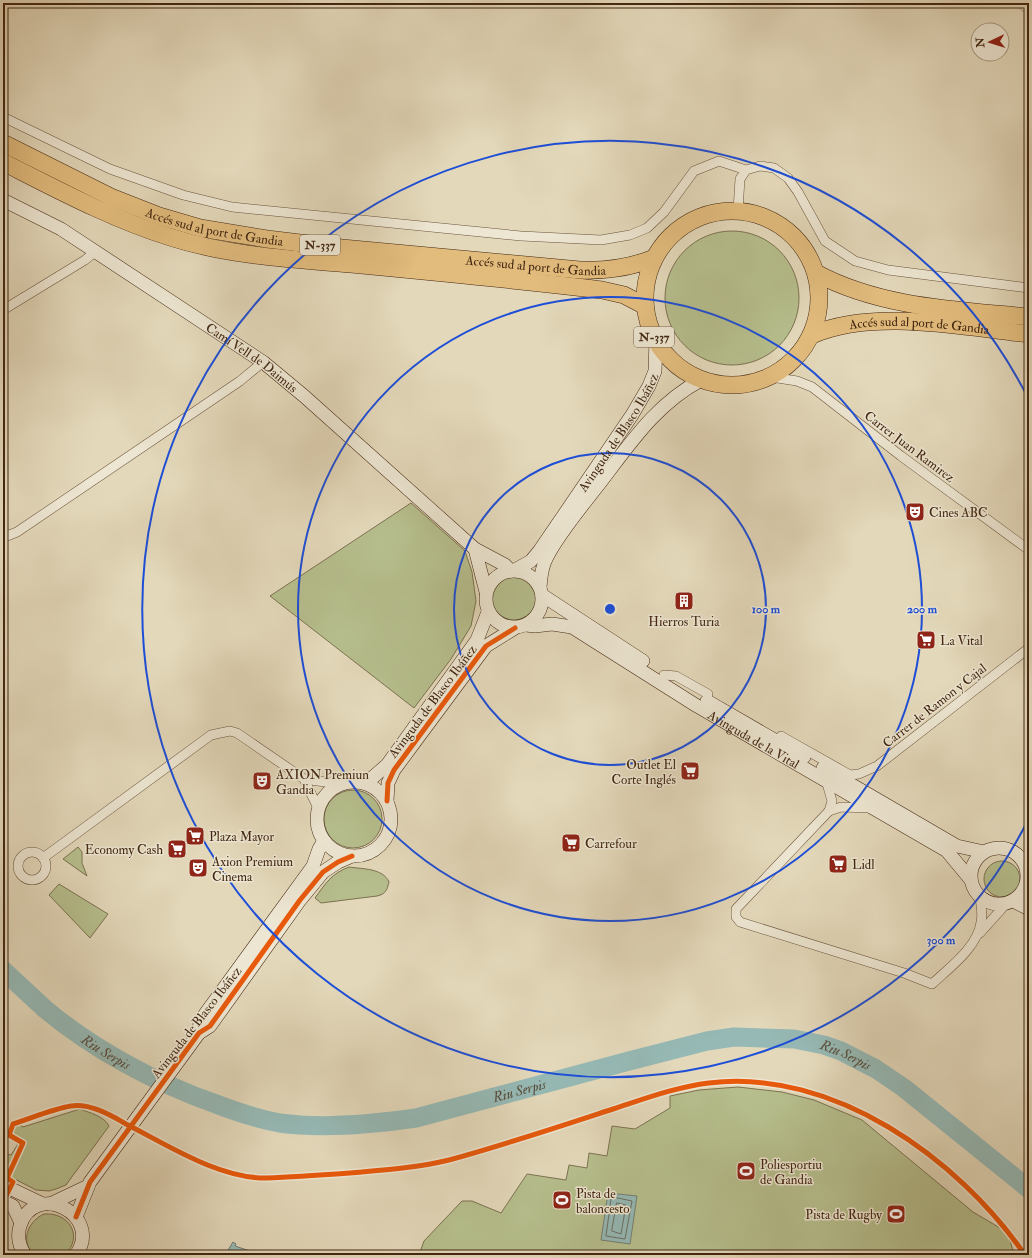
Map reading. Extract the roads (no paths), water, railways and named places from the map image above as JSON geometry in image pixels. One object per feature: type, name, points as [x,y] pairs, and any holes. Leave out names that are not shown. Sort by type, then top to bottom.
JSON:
[{"type":"highway","name":"Accés sud al port de Gandia","points":[[3,143],[113,198],[180,223],[221,232],[342,248],[580,270],[613,270],[654,258]]},
{"type":"highway","name":"Accés sud al port de Gandia","points":[[3,162],[48,185],[134,224],[174,238],[202,245],[282,257],[602,290],[624,295],[645,306]]},
{"type":"highway","name":"N-337","points":[[738,210],[753,212],[768,217],[793,234],[811,259],[816,273],[820,304],[812,335],[795,359],[771,377],[750,383],[729,385],[701,380],[675,364],[656,341],[649,324],[645,306],[645,289],[648,273],[654,258],[666,241],[686,224],[698,217],[718,211],[738,210]]},
{"type":"highway","name":"Accés sud al port de Gandia","points":[[816,273],[845,286],[897,302],[938,308],[1029,317]]},
{"type":"highway","name":"Accés sud al port de Gandia","points":[[812,335],[829,327],[874,321],[922,323],[1029,334]]},
{"type":"main road","name":"Camí Vell de Daimús","points":[[3,200],[61,229],[263,362],[327,416],[476,549],[513,571]]},
{"type":"main road","name":"Avinguda de Blasco Ibáñez","points":[[513,571],[531,561],[540,550],[632,415],[649,386],[655,371],[656,341]]},
{"type":"main road","name":"Avinguda de Blasco Ibáñez","points":[[541,591],[544,564],[548,554],[580,508],[651,417],[683,390],[701,380]]},
{"type":"main road","points":[[476,549],[486,592],[485,599],[488,612],[499,624],[520,626],[534,620],[539,612],[541,591],[530,575],[513,571],[501,573],[494,578],[486,592]]},
{"type":"main road","name":"Avinguda de la Vital","points":[[541,591],[664,675],[956,846],[984,852]]},
{"type":"main road","name":"Avinguda de Blasco Ibáñez","points":[[361,782],[372,778],[387,765],[477,640],[488,612]]},
{"type":"main road","name":"Avinguda de la Vital","points":[[520,626],[552,624],[572,627],[697,706],[947,851],[970,880]]},
{"type":"main road","name":"Avinguda de Blasco Ibáñez","points":[[387,801],[388,783],[394,770],[486,646],[520,626]]},
{"type":"main road","points":[[361,782],[380,792],[387,801],[391,812],[391,825],[387,837],[383,843],[370,853],[352,856],[336,852],[324,841],[319,831],[317,820],[318,808],[326,794],[340,784],[361,782]]},
{"type":"main road","name":"Avinguda de Blasco Ibáñez","points":[[198,1033],[200,1021],[314,866],[319,849],[324,841]]},
{"type":"main road","points":[[1010,902],[1022,892],[1028,882],[1027,871],[1023,862],[1018,855],[1010,850],[1001,848],[984,852],[973,864],[970,880],[973,888],[980,898],[992,904],[1010,902],[1029,909]]},
{"type":"main road","name":"Avinguda de Blasco Ibáñez","points":[[76,1217],[88,1186],[198,1033],[210,1026],[300,900],[323,872],[338,862],[352,856]]},
{"type":"main road","points":[[3,1186],[46,1204],[60,1205],[69,1210],[76,1217],[83,1234],[79,1254]]},
{"type":"main road","name":"Avinguda de Blasco Ibáñez","points":[[21,1223],[29,1212],[88,1186]]},
{"type":"main road","points":[[3,1201],[13,1206],[21,1223],[18,1237],[22,1254]]},
{"type":"street","points":[[1021,3],[1029,10]]},
{"type":"street","points":[[3,117],[110,169],[183,195],[232,207],[521,236],[601,240],[630,235],[647,228],[664,212],[694,171],[719,162],[746,170],[760,166],[774,168],[788,178],[798,192],[825,241],[855,261],[888,270],[1029,288]]},
{"type":"street","points":[[738,210],[740,179],[746,170]]},
{"type":"street","points":[[3,310],[85,260],[96,251]]},
{"type":"street","points":[[3,531],[7,536],[17,532],[240,381],[263,362]]},
{"type":"street","name":"Carrer Juan Ramirez","points":[[771,377],[797,380],[812,387],[901,456],[1029,550]]},
{"type":"street","name":"Carrer de Ramon y Cajal","points":[[850,775],[859,774],[877,766],[1029,648]]},
{"type":"street","name":"Avinguda de la Vital","points":[[664,675],[676,676],[708,694]]},
{"type":"street","name":"Avinguda de la Vital","points":[[734,711],[850,775]]},
{"type":"street","points":[[43,858],[211,735],[230,731],[243,736],[304,779],[340,784]]},
{"type":"street","points":[[304,779],[318,808]]},
{"type":"street","points":[[826,780],[832,801],[828,811],[736,909],[736,917],[740,922],[910,975],[932,984],[949,969],[1010,902]]},
{"type":"street","points":[[828,811],[841,807],[872,808]]},
{"type":"street","points":[[976,939],[981,924],[980,898]]},
{"type":"water","points":[[608,1193],[637,1196],[630,1244],[601,1240]]},
{"type":"water","points":[[233,1242],[236,1244],[235,1246],[250,1251],[255,1255],[225,1255]]},
{"type":"waterway","name":"Riu Serpis","points":[[3,970],[45,1009],[64,1024],[105,1052],[148,1076],[193,1096],[232,1110],[280,1123],[296,1125],[331,1126],[416,1118],[707,1041],[734,1037],[794,1039],[824,1045],[841,1051],[876,1069],[904,1088],[1029,1189]]},
{"type":"place","name":"Cines ABC","points":[[915,512]]},
{"type":"place","name":"Hierros Turia","points":[[684,601]]},
{"type":"place","name":"La Vital","points":[[926,640]]},
{"type":"place","name":"Outlet El Corte Inglés","points":[[690,771]]},
{"type":"place","name":"AXION Premiun Gandia","points":[[262,781]]},
{"type":"place","name":"Plaza Mayor","points":[[195,836]]},
{"type":"place","name":"Carrefour","points":[[571,843]]},
{"type":"place","name":"Economy Cash","points":[[177,849]]},
{"type":"place","name":"Lidl","points":[[838,864]]},
{"type":"place","name":"Axion Premium Cinema","points":[[198,868]]},
{"type":"place","name":"Poliesportiu de Gandia","points":[[746,1171]]},
{"type":"place","name":"Pista de baloncesto","points":[[562,1200]]},
{"type":"place","name":"Pista de Rugby","points":[[896,1214]]}]
